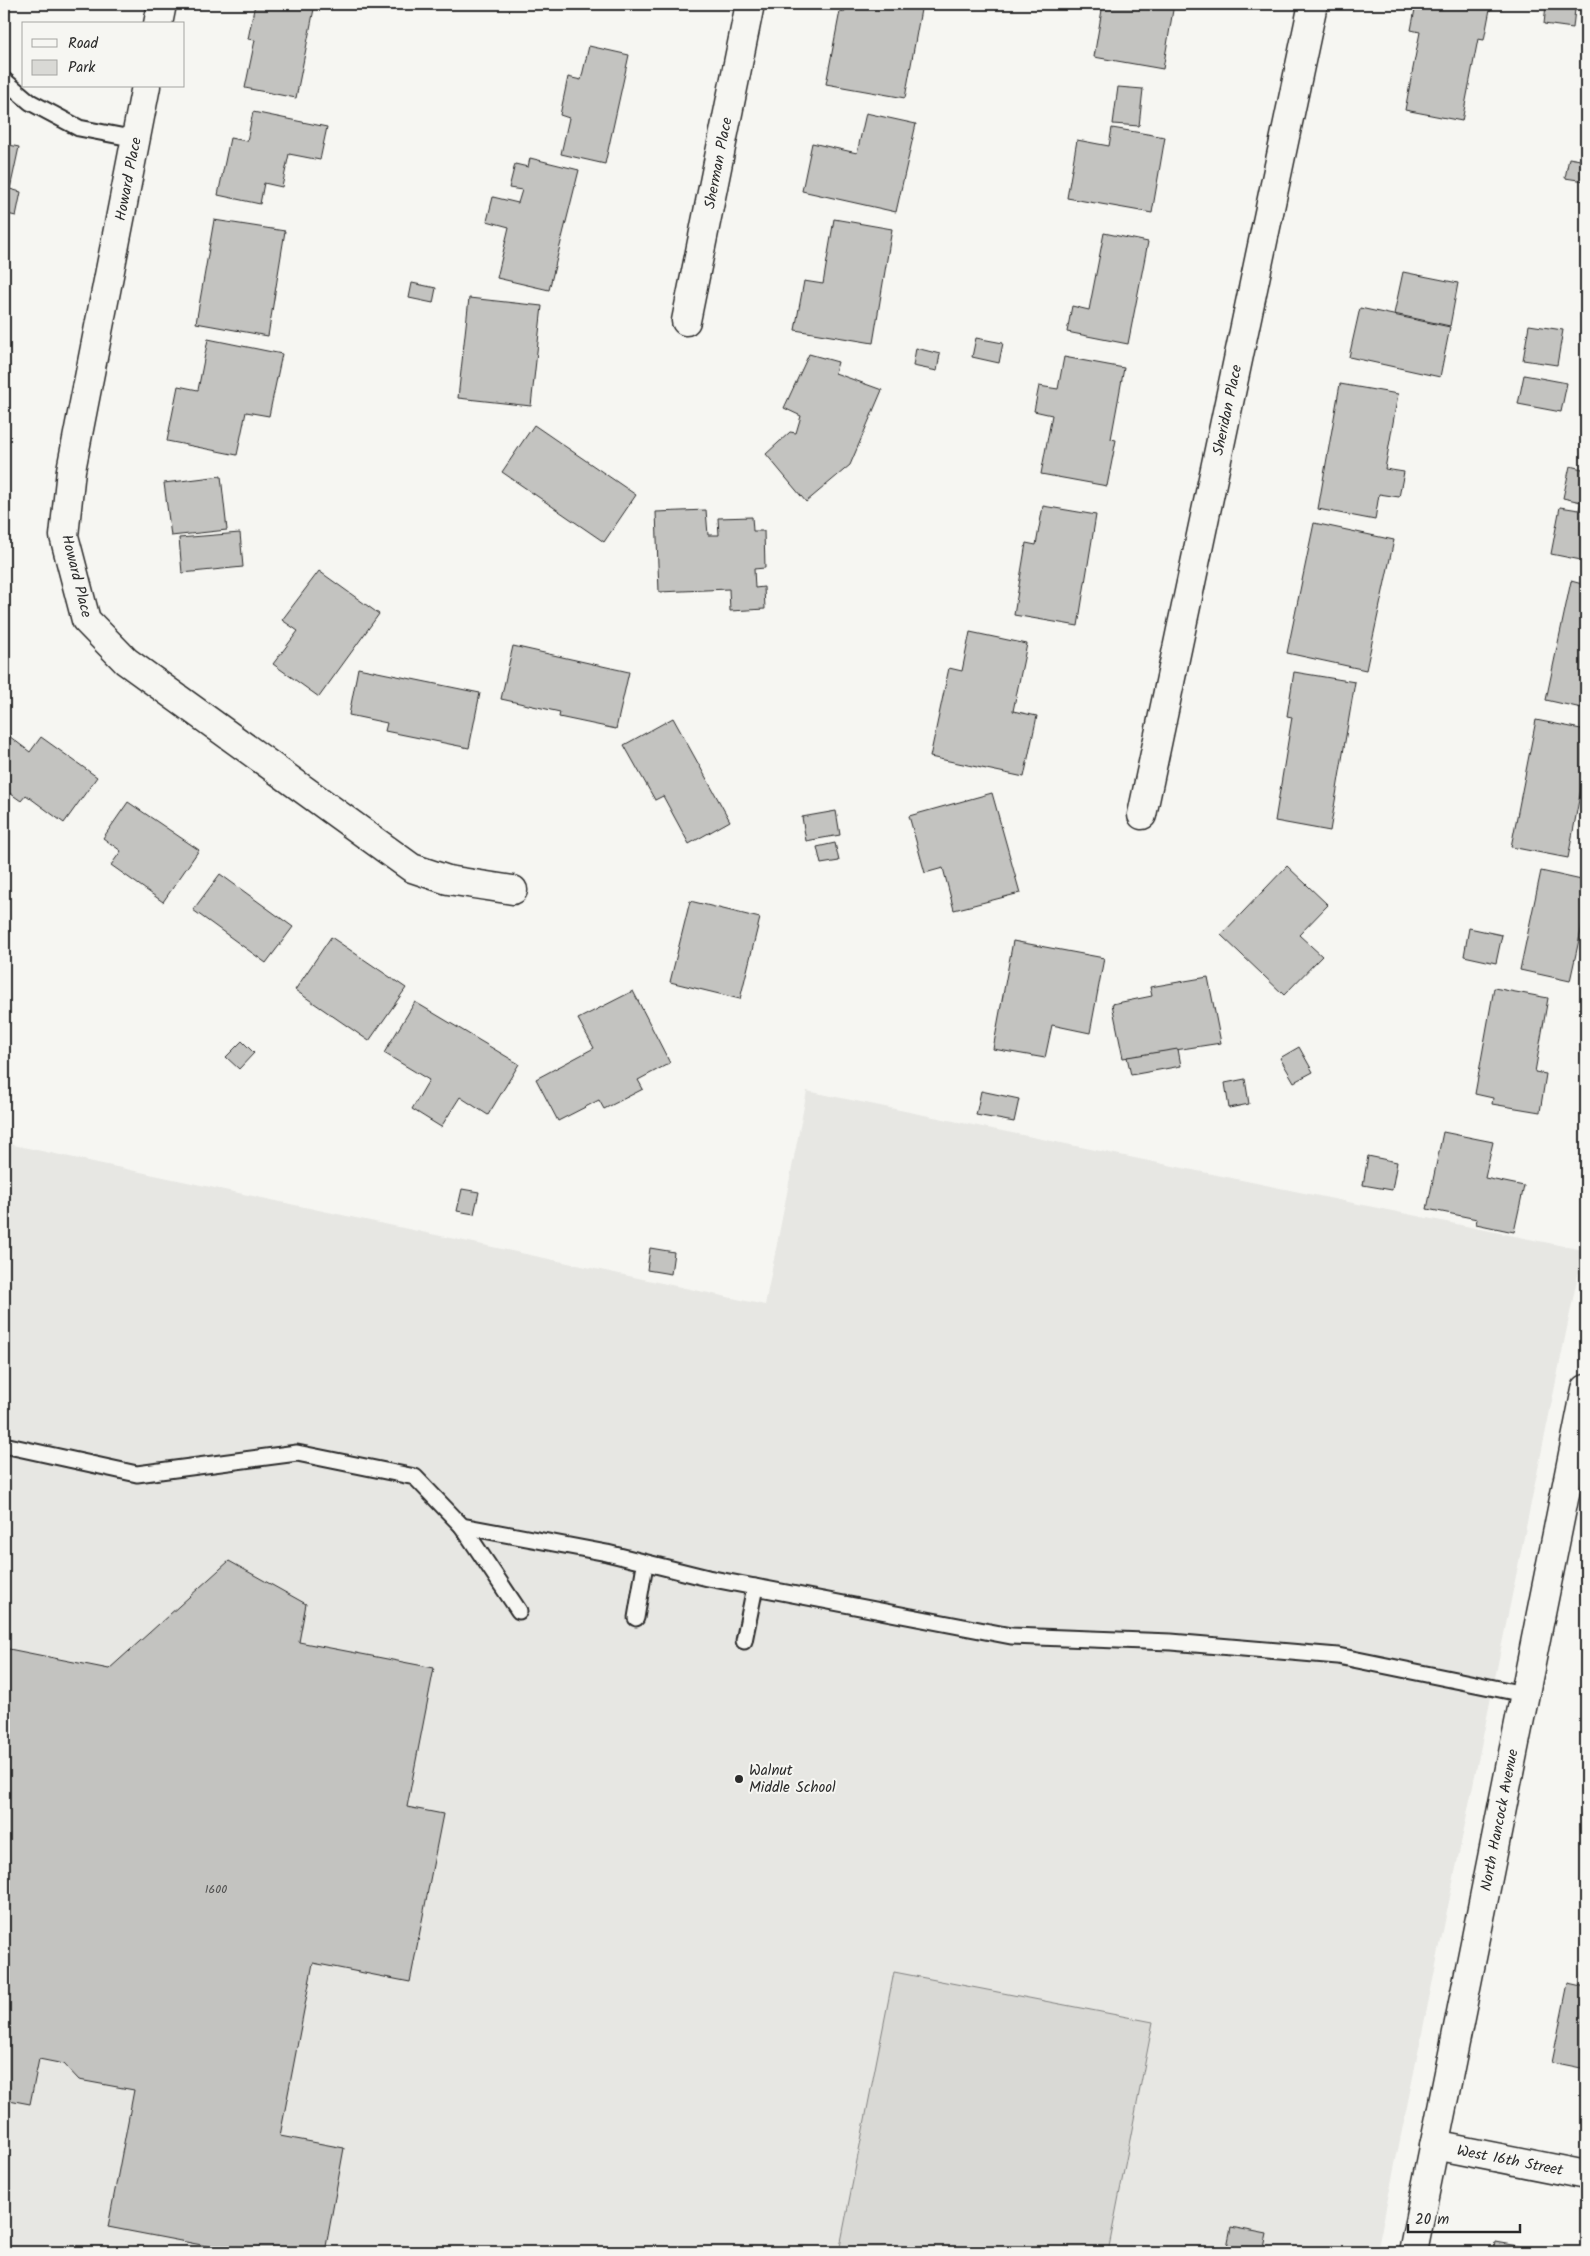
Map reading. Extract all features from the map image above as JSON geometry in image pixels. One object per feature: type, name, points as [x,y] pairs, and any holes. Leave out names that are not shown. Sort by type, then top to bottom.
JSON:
[{"type":"street","points":[[158,22],[162,4]]},
{"type":"street","name":"Sherman Place","points":[[686,322],[750,4]]},
{"type":"street","name":"Sheridan Place","points":[[1142,815],[1313,4]]},
{"type":"street","name":"Howard Place","points":[[146,88],[71,470],[64,536],[86,620],[126,660],[412,868],[448,880],[513,890]]},
{"type":"street","name":"North Hancock Avenue","points":[[1413,2252],[1586,1388]]},
{"type":"street","name":"West 16th Street","points":[[1434,2145],[1586,2175]]},
{"type":"lane","points":[[4,80],[30,102],[79,128],[136,139]]},
{"type":"lane","points":[[4,1445],[137,1474],[297,1453],[415,1477],[462,1526],[519,1611]]},
{"type":"lane","points":[[462,1526],[607,1553],[645,1564],[755,1587],[1011,1636],[1170,1642],[1338,1656],[1524,1694]]},
{"type":"lane","points":[[636,1618],[645,1564]]},
{"type":"lane","points":[[744,1641],[755,1587]]},
{"type":"shaded area","name":"Walnut Middle School","points":[[807,1091],[1583,1250],[1377,2252],[4,2252],[4,1143],[765,1305]]},
{"type":"green space","points":[[894,1972],[1153,2022],[1108,2252],[839,2252]]},
{"type":"building","points":[[255,4],[315,4],[296,98],[245,88],[255,40],[248,39]]},
{"type":"building","points":[[846,4],[922,4],[905,98],[826,84],[840,11],[845,12]]},
{"type":"building","points":[[1103,4],[1174,4],[1163,69],[1094,57]]},
{"type":"building","points":[[1416,4],[1491,4],[1484,40],[1478,39],[1462,121],[1405,110],[1420,32],[1411,30]]},
{"type":"building","points":[[1546,5],[1575,9],[1573,28],[1544,24]]},
{"type":"building","points":[[589,46],[629,55],[605,164],[561,154],[569,118],[560,115],[568,77],[581,80]]},
{"type":"building","points":[[1118,87],[1143,89],[1139,126],[1113,124]]},
{"type":"building","points":[[253,112],[327,127],[320,160],[289,154],[282,187],[264,183],[260,204],[218,195],[230,138],[247,141]]},
{"type":"building","points":[[866,113],[916,124],[896,212],[802,191],[812,143],[857,153]]},
{"type":"building","points":[[1112,128],[1165,137],[1152,213],[1067,198],[1077,140],[1109,146]]},
{"type":"building","points":[[4,144],[19,147],[10,189],[21,192],[16,216],[7,214],[4,228]]},
{"type":"building","points":[[530,158],[579,170],[549,290],[497,278],[509,227],[487,221],[493,197],[518,203],[522,190],[509,188],[515,164],[528,167]]},
{"type":"building","points":[[1569,158],[1586,161],[1585,181],[1565,178]]},
{"type":"building","points":[[834,219],[892,229],[873,343],[795,330],[804,281],[823,284]]},
{"type":"building","points":[[214,220],[285,231],[268,336],[196,323]]},
{"type":"building","points":[[1104,233],[1148,242],[1128,344],[1067,332],[1072,306],[1089,310]]},
{"type":"building","points":[[1403,272],[1458,283],[1450,326],[1394,314]]},
{"type":"building","points":[[412,283],[436,288],[433,303],[409,298]]},
{"type":"building","points":[[469,298],[542,306],[531,406],[458,398]]},
{"type":"building","points":[[1360,308],[1450,327],[1440,377],[1349,357]]},
{"type":"building","points":[[1529,325],[1563,330],[1557,365],[1523,360]]},
{"type":"building","points":[[976,338],[1003,343],[999,363],[972,357]]},
{"type":"building","points":[[208,339],[282,354],[269,416],[246,412],[237,455],[167,441],[178,386],[198,390]]},
{"type":"building","points":[[916,348],[940,354],[937,371],[913,366]]},
{"type":"building","points":[[809,354],[838,362],[835,373],[882,390],[850,465],[806,502],[766,454],[790,432],[796,433],[801,416],[784,408]]},
{"type":"building","points":[[1064,357],[1124,368],[1111,439],[1116,440],[1107,486],[1041,474],[1052,415],[1034,411],[1039,386],[1058,389]]},
{"type":"building","points":[[1524,375],[1567,383],[1561,412],[1518,404]]},
{"type":"building","points":[[1340,384],[1398,394],[1385,469],[1404,472],[1399,497],[1379,494],[1375,520],[1318,509]]},
{"type":"building","points":[[534,425],[636,495],[604,542],[502,472]]},
{"type":"building","points":[[1570,466],[1586,470],[1586,561],[1551,554],[1560,507],[1579,510],[1581,502],[1563,498]]},
{"type":"building","points":[[221,476],[227,530],[171,536],[164,483]]},
{"type":"building","points":[[1043,506],[1096,515],[1078,626],[1014,615],[1026,543],[1036,545]]},
{"type":"building","points":[[706,510],[708,535],[719,535],[718,518],[752,517],[753,531],[764,531],[765,568],[754,569],[755,588],[764,587],[765,609],[730,611],[729,589],[659,592],[656,512]]},
{"type":"building","points":[[1314,523],[1394,540],[1366,670],[1287,653]]},
{"type":"building","points":[[240,533],[243,567],[182,573],[179,538]]},
{"type":"building","points":[[319,571],[379,614],[319,697],[273,664],[298,631],[282,620]]},
{"type":"building","points":[[1571,581],[1586,585],[1586,709],[1546,700]]},
{"type":"building","points":[[970,632],[1027,644],[1013,711],[1037,716],[1024,777],[930,757],[949,668],[962,671]]},
{"type":"building","points":[[513,646],[629,672],[616,729],[559,717],[560,712],[501,699]]},
{"type":"building","points":[[358,668],[480,693],[469,748],[385,731],[387,723],[349,715]]},
{"type":"building","points":[[1294,672],[1355,682],[1330,831],[1275,821],[1292,717],[1287,716]]},
{"type":"building","points":[[673,718],[730,821],[689,844],[663,796],[655,800],[624,745]]},
{"type":"building","points":[[1536,720],[1586,730],[1586,785],[1582,784],[1568,858],[1511,847]]},
{"type":"building","points":[[5,733],[30,752],[41,737],[97,777],[64,823],[26,795],[21,801],[4,789]]},
{"type":"building","points":[[992,793],[1020,893],[954,910],[943,868],[925,873],[909,816]]},
{"type":"building","points":[[128,802],[199,850],[163,902],[111,865],[121,851],[103,838]]},
{"type":"building","points":[[836,811],[840,835],[806,841],[802,817]]},
{"type":"building","points":[[835,843],[839,861],[821,864],[817,847]]},
{"type":"building","points":[[1287,866],[1328,905],[1299,935],[1322,956],[1284,995],[1221,935]]},
{"type":"building","points":[[1541,871],[1586,881],[1586,908],[1570,981],[1520,970]]},
{"type":"building","points":[[220,874],[293,927],[266,963],[193,910]]},
{"type":"building","points":[[690,901],[760,918],[740,999],[670,982]]},
{"type":"building","points":[[1469,928],[1502,935],[1496,963],[1464,956]]},
{"type":"building","points":[[331,937],[406,988],[369,1041],[295,990]]},
{"type":"building","points":[[1013,941],[1104,958],[1090,1033],[1052,1025],[1045,1058],[993,1049]]},
{"type":"building","points":[[1208,977],[1221,1043],[1123,1058],[1112,1004],[1152,996],[1150,987]]},
{"type":"building","points":[[1494,988],[1548,998],[1535,1072],[1546,1074],[1540,1112],[1492,1104],[1493,1098],[1475,1094]]},
{"type":"building","points":[[633,991],[670,1063],[638,1080],[643,1089],[604,1109],[599,1100],[558,1121],[536,1079],[594,1048],[578,1019]]},
{"type":"building","points":[[415,1002],[519,1064],[488,1115],[460,1097],[441,1127],[412,1109],[429,1080],[384,1053]]},
{"type":"building","points":[[242,1041],[254,1053],[239,1069],[226,1057]]},
{"type":"building","points":[[1299,1047],[1313,1072],[1294,1082],[1280,1058]]},
{"type":"building","points":[[1178,1049],[1181,1066],[1131,1075],[1127,1057]]},
{"type":"building","points":[[1245,1079],[1249,1104],[1229,1108],[1225,1083]]},
{"type":"building","points":[[981,1091],[1019,1099],[1014,1122],[976,1115]]},
{"type":"building","points":[[1443,1132],[1493,1142],[1485,1178],[1524,1186],[1514,1232],[1476,1224],[1477,1219],[1427,1209]]},
{"type":"building","points":[[1368,1156],[1397,1162],[1392,1190],[1363,1185]]},
{"type":"building","points":[[462,1189],[479,1192],[474,1214],[457,1211]]},
{"type":"building","points":[[650,1248],[674,1252],[671,1274],[647,1270]]},
{"type":"building","points":[[229,1561],[306,1604],[299,1642],[434,1668],[407,1807],[443,1814],[410,1982],[313,1963],[280,2136],[344,2148],[325,2252],[238,2252],[108,2227],[134,2090],[79,2080],[64,2064],[39,2059],[30,2104],[4,2099],[4,1648],[109,1669]]},
{"type":"building","points":[[1568,1983],[1586,1987],[1586,2069],[1552,2062]]},
{"type":"building","points":[[1231,2227],[1267,2234],[1263,2252],[1226,2252]]},
{"type":"building","points":[[1495,2242],[1546,2251],[1546,2252],[1493,2252]]},
{"type":"place","name":"Walnut Middle School","points":[[739,1779]]}]
